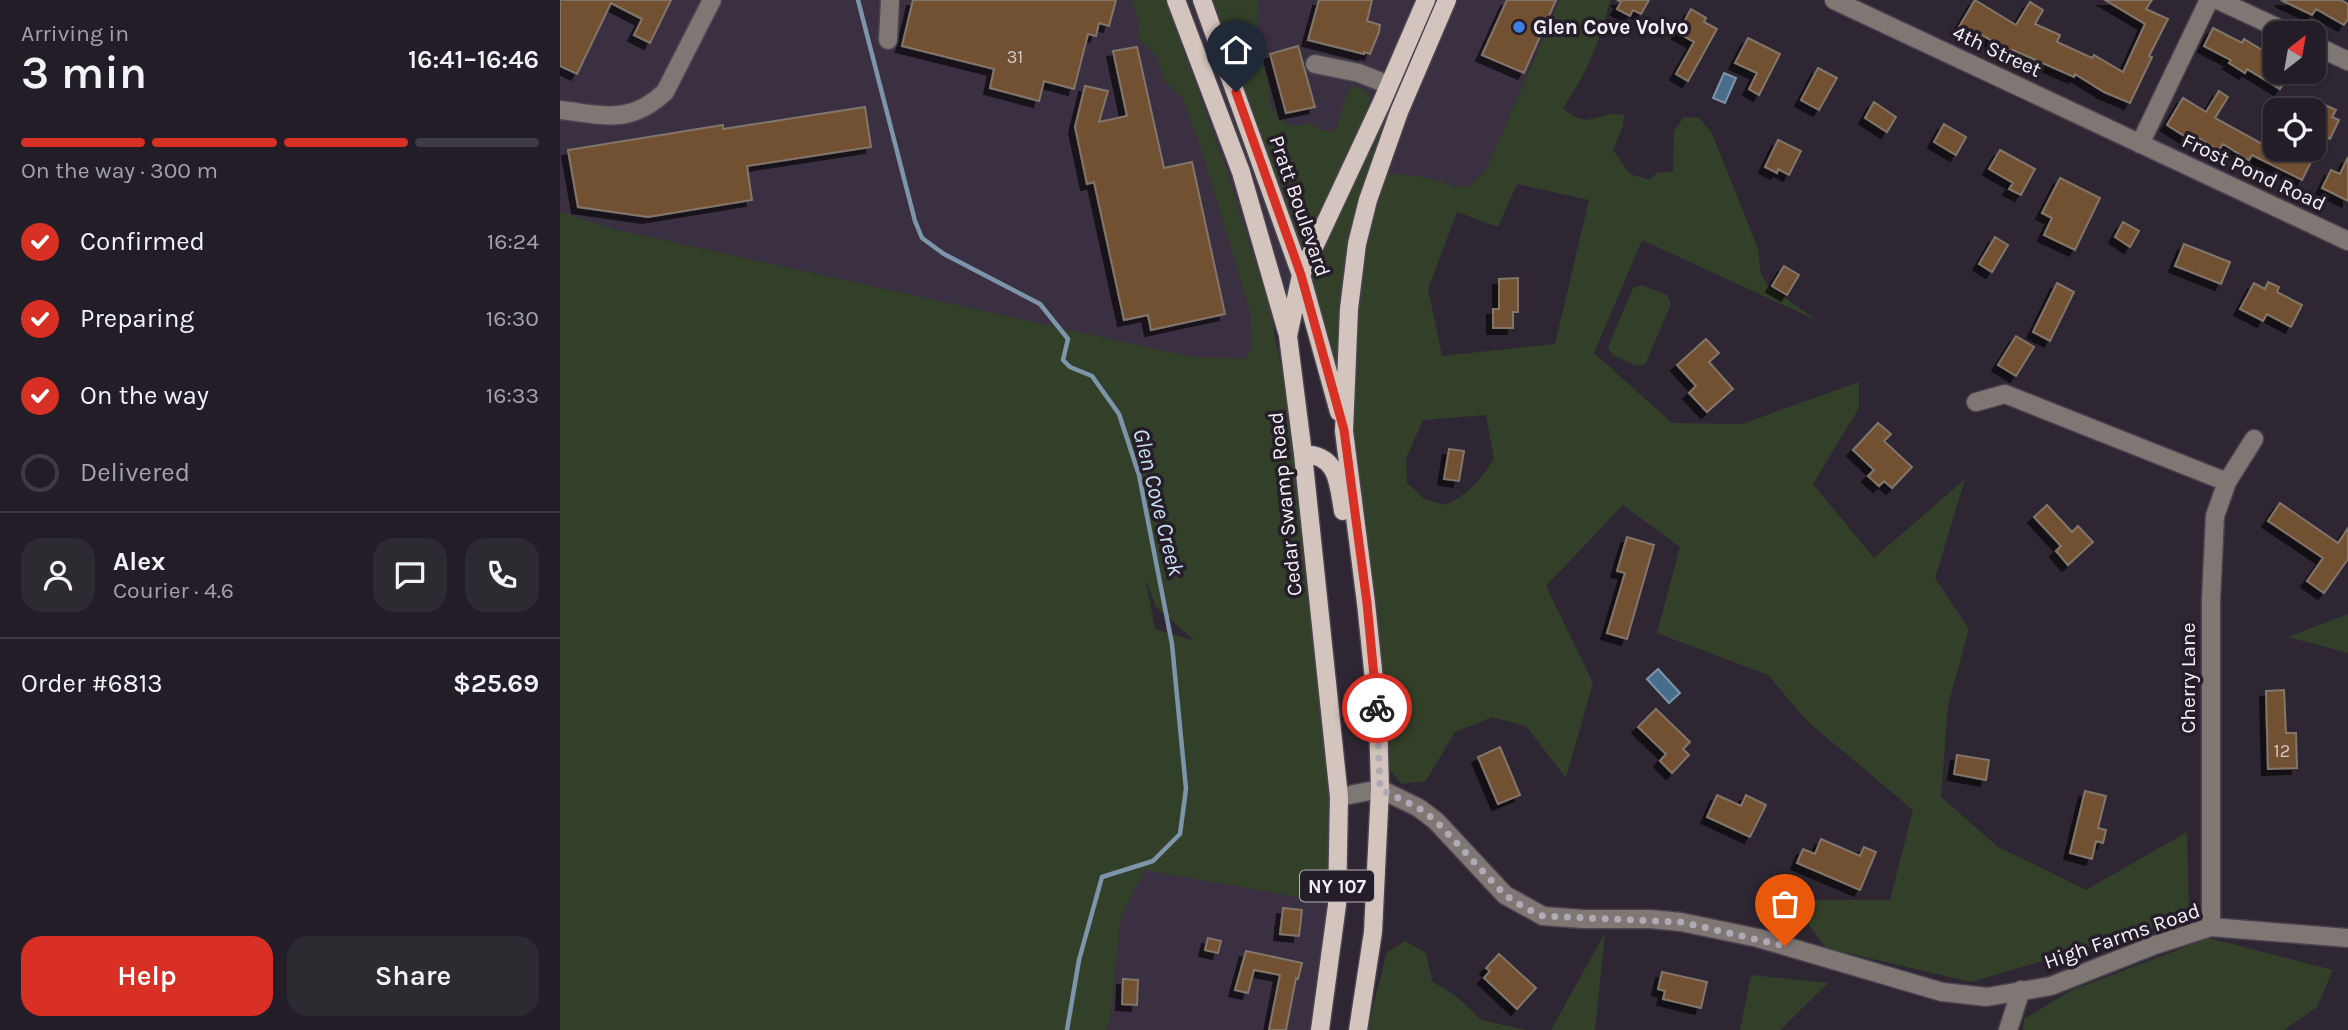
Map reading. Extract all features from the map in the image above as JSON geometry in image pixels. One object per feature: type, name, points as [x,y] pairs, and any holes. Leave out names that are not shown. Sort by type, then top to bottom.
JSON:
[{"type":"main road","name":"NY 107","points":[[1176,0],[1241,172],[1288,336]]},
{"type":"main road","name":"Pratt Boulevard","points":[[1202,0],[1301,275],[1344,430]]},
{"type":"main road","name":"Cedar Swamp Road","points":[[1320,1030],[1337,905],[1339,797],[1304,454],[1288,336],[1301,275],[1427,0]]},
{"type":"main road","points":[[1410,86],[1405,77],[1406,70],[1433,8],[1427,0]]},
{"type":"main road","points":[[1344,430],[1349,309],[1357,244],[1384,152],[1447,0]]},
{"type":"main road","name":"NY 107","points":[[1344,430],[1378,718],[1380,789],[1373,932],[1357,1030]]},
{"type":"main road","points":[[1304,454],[1322,457],[1337,474],[1350,565],[1368,623]]},
{"type":"street","points":[[560,110],[620,117],[654,102],[665,92],[712,0]]},
{"type":"street","points":[[888,40],[890,0]]},
{"type":"street","name":"4th Street","points":[[1834,0],[2140,144]]},
{"type":"street","points":[[2140,144],[2209,0]]},
{"type":"street","points":[[2218,0],[2263,21]]},
{"type":"street","points":[[2326,51],[2348,61]]},
{"type":"street","points":[[1315,64],[1359,73],[1389,85]]},
{"type":"street","name":"Frost Pond Road","points":[[2140,144],[2348,241]]},
{"type":"street","points":[[1976,402],[2005,394],[2227,482]]},
{"type":"street","name":"Cherry Lane","points":[[2211,928],[2211,600],[2215,516],[2227,482],[2254,439]]},
{"type":"street","points":[[1339,797],[1380,789]]},
{"type":"street","name":"High Farms Road","points":[[1380,789],[1419,808],[1436,821],[1505,895],[1543,916],[1681,922],[1758,938],[1942,992],[1987,997],[2051,986],[2155,945],[2211,928],[2348,938]]},
{"type":"street","points":[[2007,1030],[2021,990]]},
{"type":"shaded area","points":[[560,0],[1560,0],[1486,170],[1471,186],[1457,187],[1429,178],[1377,173],[1364,123],[1255,371],[560,217]]},
{"type":"shaded area","points":[[1145,869],[1337,904],[1325,1030],[1107,1030],[1121,917]]},
{"type":"green space","points":[[1132,0],[1165,0],[1226,169],[1267,299],[1292,418],[1338,825],[1337,904],[1145,870],[1121,917],[1107,1030],[560,1030],[560,212],[614,229],[1192,357],[1246,359],[1252,345],[1251,315],[1202,151],[1182,97],[1164,81],[1158,58],[1138,38],[1139,22]],"holes":[[[1145,577],[1156,607],[1195,641],[1155,629]]]},
{"type":"green space","points":[[1206,0],[1258,0],[1258,46],[1271,104],[1281,120],[1297,126],[1309,123],[1319,129],[1334,132],[1347,95],[1354,85],[1367,91],[1370,99],[1364,122],[1397,95],[1390,135],[1377,172],[1429,178],[1457,187],[1471,186],[1486,170],[1560,0],[1610,0],[1592,56],[1563,108],[1580,119],[1587,120],[1607,115],[1624,115],[1623,126],[1613,150],[1630,174],[1649,180],[1657,173],[1673,171],[1674,131],[1684,117],[1699,118],[1711,132],[1724,163],[1758,249],[1761,274],[1769,287],[1818,321],[1642,240],[1594,353],[1672,423],[1742,424],[1859,382],[1859,408],[1813,484],[1874,558],[1965,479],[1935,578],[1969,629],[1948,705],[1941,797],[1998,847],[2086,890],[2187,832],[2189,918],[1971,982],[1826,948],[1791,900],[1890,900],[1913,810],[1807,721],[1768,675],[1657,633],[1680,547],[1623,505],[1546,586],[1593,683],[1566,778],[1526,726],[1492,717],[1455,732],[1426,781],[1401,784],[1387,765],[1346,432]],"holes":[[[1517,184],[1589,200],[1555,344],[1442,356],[1428,289],[1457,212],[1498,227]],[[1486,415],[1494,459],[1483,474],[1468,491],[1446,505],[1424,499],[1407,483],[1406,459],[1423,420]]]},
{"type":"green space","points":[[1642,285],[1667,295],[1671,304],[1646,363],[1637,366],[1612,355],[1608,347],[1633,288]]},
{"type":"green space","points":[[2348,614],[2348,653],[2288,637]]},
{"type":"green space","points":[[1605,933],[1595,1030],[1551,1030]]},
{"type":"green space","points":[[2209,938],[2333,970],[2317,1007],[2284,1030],[2023,1030],[2024,1019],[2070,991]]},
{"type":"green space","points":[[1405,941],[1426,953],[1432,981],[1457,997],[1481,1020],[1526,1030],[1367,1030],[1387,952]]},
{"type":"green space","points":[[1751,975],[1828,983],[1780,1030],[1740,1030]]},
{"type":"water","points":[[1724,73],[1736,78],[1725,103],[1713,98]]},
{"type":"water","points":[[1658,669],[1680,693],[1669,703],[1647,679]]},
{"type":"building","points":[[560,0],[671,0],[650,43],[634,35],[642,19],[611,3],[577,74],[560,66]]},
{"type":"building","points":[[913,0],[1116,0],[1109,26],[1099,23],[1096,36],[1088,34],[1074,89],[1044,81],[1039,101],[990,88],[994,69],[902,46]]},
{"type":"building","points":[[1319,0],[1372,0],[1367,21],[1380,25],[1370,54],[1308,40]]},
{"type":"building","name":"Glen Cove Volvo","points":[[1507,0],[1556,0],[1524,73],[1482,55]]},
{"type":"building","points":[[1617,0],[1649,0],[1641,14],[1633,10],[1630,16],[1617,9],[1621,2]]},
{"type":"building","points":[[1975,0],[2016,25],[2030,2],[2043,10],[2035,24],[2060,35],[2057,42],[2092,58],[2094,55],[2123,72],[2145,24],[2105,0],[2152,0],[2146,9],[2168,19],[2130,103],[2104,92],[2075,74],[2074,77],[2013,50],[2011,52],[1980,34],[1978,38],[1959,27]]},
{"type":"building","points":[[2281,0],[2341,0],[2348,4],[2348,19],[2344,25],[2316,9],[2312,15]]},
{"type":"building","points":[[1691,9],[1706,18],[1704,22],[1717,29],[1688,81],[1676,74],[1694,42],[1678,33]]},
{"type":"building","points":[[2213,28],[2242,43],[2244,39],[2263,51],[2263,79],[2247,69],[2245,73],[2229,63],[2231,60],[2204,46]]},
{"type":"building","points":[[1748,38],[1780,54],[1759,95],[1749,89],[1757,73],[1735,63]]},
{"type":"building","points":[[1298,46],[1315,107],[1286,113],[1270,54]]},
{"type":"building","points":[[1137,47],[1164,168],[1192,162],[1225,314],[1151,330],[1148,315],[1124,320],[1094,182],[1087,184],[1075,127],[1085,86],[1108,91],[1099,122],[1127,116],[1113,51]]},
{"type":"building","points":[[1818,68],[1837,78],[1819,110],[1801,100]]},
{"type":"building","points":[[2219,91],[2228,97],[2215,118],[2263,144],[2263,160],[2252,155],[2249,160],[2223,144],[2219,150],[2189,132],[2186,137],[2167,125],[2183,98],[2206,112]]},
{"type":"building","points":[[1874,102],[1896,117],[1887,132],[1865,118]]},
{"type":"building","points":[[2326,105],[2336,110],[2332,117],[2339,120],[2330,139],[2326,137]]},
{"type":"building","points":[[865,107],[871,147],[747,166],[752,200],[648,217],[578,207],[568,150],[723,125],[723,129]]},
{"type":"building","points":[[1944,124],[1966,137],[1956,155],[1934,142]]},
{"type":"building","points":[[1778,140],[1801,151],[1789,175],[1778,169],[1777,173],[1765,167]]},
{"type":"building","points":[[2000,150],[2035,169],[2021,195],[2009,189],[2013,183],[1989,169]]},
{"type":"building","points":[[2348,157],[2348,201],[2322,188],[2331,170],[2340,174]]},
{"type":"building","points":[[2264,161],[2312,161],[2302,180]]},
{"type":"building","points":[[2060,178],[2100,198],[2075,250],[2044,235],[2052,218],[2042,213]]},
{"type":"building","points":[[2123,222],[2139,231],[2130,247],[2115,237]]},
{"type":"building","points":[[1995,237],[2008,245],[1992,272],[1979,264]]},
{"type":"building","points":[[2184,244],[2230,262],[2221,284],[2175,266]]},
{"type":"building","points":[[1784,266],[1799,275],[1787,295],[1772,286]]},
{"type":"building","points":[[1518,278],[1518,312],[1513,312],[1513,328],[1493,328],[1493,309],[1499,309],[1499,279]]},
{"type":"building","points":[[2268,282],[2279,287],[2277,292],[2302,305],[2291,327],[2267,314],[2263,321],[2240,309],[2254,283],[2265,289]]},
{"type":"building","points":[[2057,283],[2074,292],[2050,341],[2033,332]]},
{"type":"building","points":[[2016,336],[2034,347],[2016,376],[1998,365]]},
{"type":"building","points":[[1706,339],[1719,353],[1709,362],[1733,389],[1707,412],[1689,393],[1696,386],[1677,365]]},
{"type":"building","points":[[1878,423],[1891,434],[1884,441],[1912,467],[1892,488],[1884,481],[1879,486],[1868,476],[1874,470],[1853,450]]},
{"type":"building","points":[[1449,449],[1464,451],[1459,481],[1444,479]]},
{"type":"building","points":[[2280,503],[2338,543],[2348,528],[2348,559],[2324,593],[2307,581],[2323,558],[2268,521]]},
{"type":"building","points":[[2047,505],[2072,532],[2078,526],[2093,542],[2068,565],[2056,551],[2061,546],[2034,517]]},
{"type":"building","points":[[1627,537],[1654,545],[1627,639],[1607,633],[1625,573],[1617,571]]},
{"type":"building","points":[[2284,690],[2286,733],[2296,733],[2297,768],[2268,769],[2266,691]]},
{"type":"building","points":[[1656,709],[1690,742],[1683,749],[1689,755],[1672,773],[1660,761],[1666,754],[1638,727]]},
{"type":"building","points":[[1500,747],[1520,795],[1498,804],[1478,757]]},
{"type":"building","points":[[1957,755],[1989,760],[1986,780],[1954,774]]},
{"type":"building","points":[[2085,791],[2106,796],[2098,828],[2106,830],[2103,843],[2096,841],[2092,859],[2070,853]]},
{"type":"building","points":[[1717,795],[1741,806],[1746,795],[1766,805],[1750,837],[1707,817]]},
{"type":"building","points":[[1821,839],[1860,856],[1864,847],[1876,852],[1860,890],[1797,863],[1803,849],[1815,854]]},
{"type":"building","points":[[1283,908],[1302,910],[1299,936],[1280,934]]},
{"type":"building","points":[[1208,938],[1221,941],[1218,953],[1205,950]]},
{"type":"building","points":[[1246,951],[1302,963],[1298,979],[1296,978],[1286,1030],[1269,1030],[1280,975],[1254,970],[1248,993],[1235,990]]},
{"type":"building","points":[[1499,954],[1536,988],[1517,1009],[1484,978],[1490,971],[1486,968]]},
{"type":"building","points":[[1662,972],[1707,982],[1701,1008],[1663,999],[1665,991],[1658,989]]},
{"type":"building","points":[[1123,979],[1138,980],[1137,1005],[1122,1004]]},
{"type":"waterway","name":"Glen Cove Creek","points":[[858,0],[915,221],[922,238],[944,254],[1040,304],[1068,339],[1063,360],[1070,367],[1092,376],[1119,414],[1139,475],[1172,644],[1186,789],[1180,834],[1153,861],[1102,877],[1079,960],[1067,1030]]},
{"type":"way so far","points":[[1377,708],[1380,789],[1419,808],[1436,821],[1505,895],[1525,908],[1543,916],[1681,922],[1785,946]]},
{"type":"place","name":"Glen Cove Volvo","points":[[1519,27]]},
{"type":"route","points":[[1236,92],[1301,275],[1344,430],[1367,603],[1377,708]]}]
